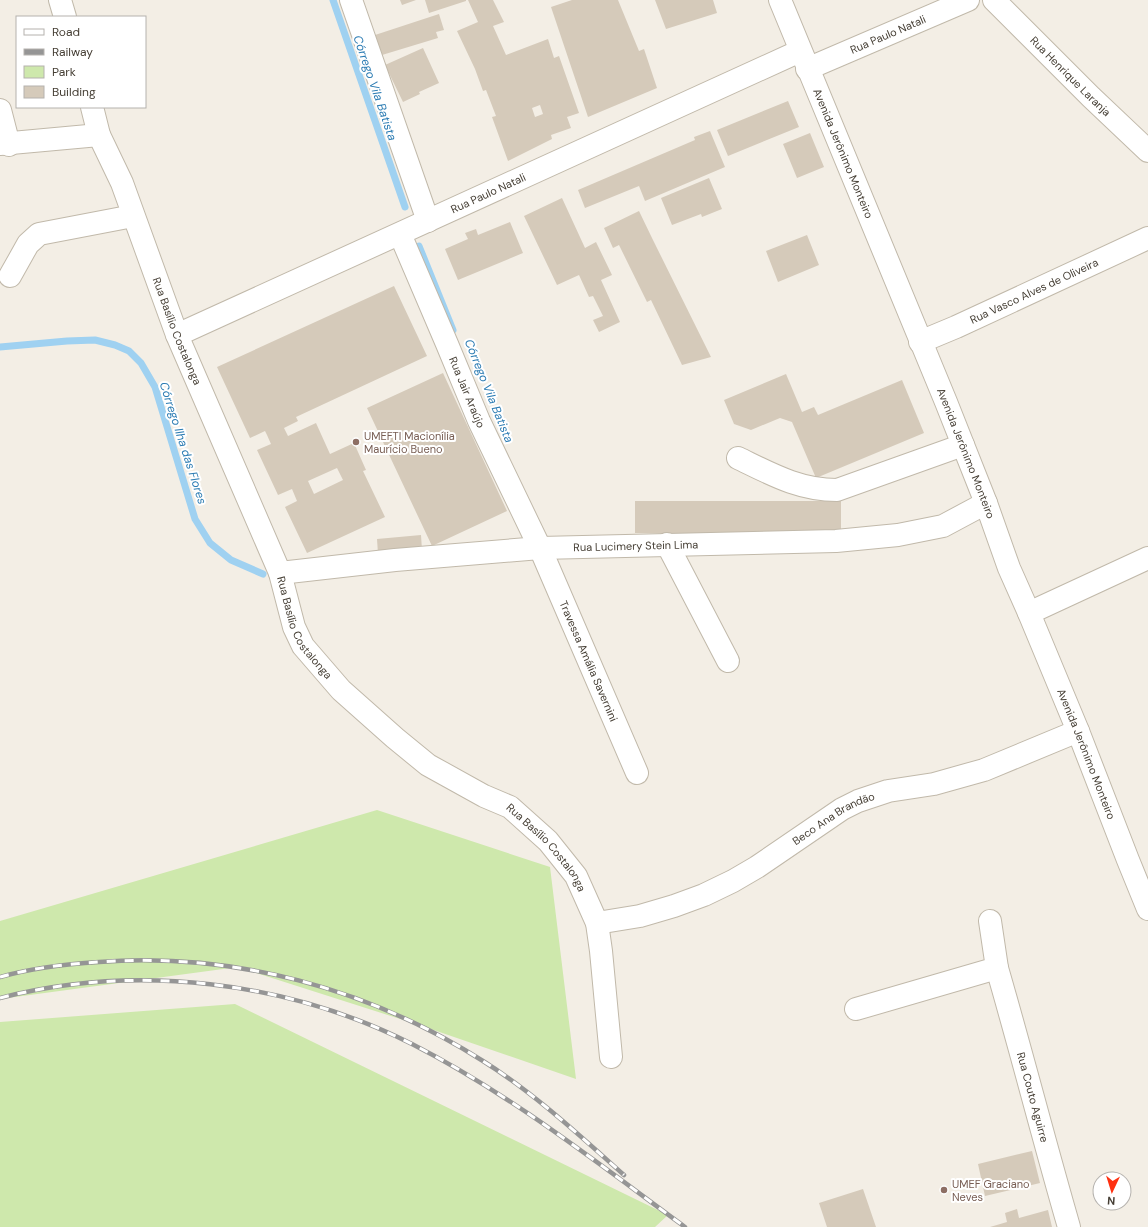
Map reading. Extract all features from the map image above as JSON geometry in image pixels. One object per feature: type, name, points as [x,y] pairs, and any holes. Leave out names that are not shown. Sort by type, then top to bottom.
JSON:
[{"type":"street","points":[[60,0],[65,16]]},
{"type":"street","points":[[351,0],[428,221]]},
{"type":"street","name":"Avenida Jerônimo Monteiro","points":[[780,0],[963,445],[986,503],[1009,568],[1078,732],[1148,909]]},
{"type":"street","name":"Rua Paulo Natali","points":[[177,335],[428,221],[804,60],[968,0]]},
{"type":"street","name":"Rua Henrique Laranja","points":[[994,0],[1091,97],[1148,151]]},
{"type":"street","name":"Rua Basílio Costalonga","points":[[92,108],[99,135],[122,183],[177,335],[280,573],[294,627],[303,646],[341,690],[395,738],[428,765],[484,796],[510,807],[548,841],[576,876],[597,923],[611,1057]]},
{"type":"street","points":[[0,110],[4,144],[99,135]]},
{"type":"street","points":[[10,276],[28,244],[39,234],[133,216]]},
{"type":"street","name":"Rua Jair Araújo","points":[[400,234],[479,421],[540,548]]},
{"type":"street","name":"Rua Vasco Alves de Oliveira","points":[[920,342],[956,327],[1148,238]]},
{"type":"street","points":[[738,458],[791,483],[823,490],[837,490],[963,445]]},
{"type":"street","name":"Rua Lucimery Stein Lima","points":[[280,573],[396,560],[540,548],[836,541],[898,535],[943,526],[986,503]]},
{"type":"street","points":[[667,544],[728,661]]},
{"type":"street","name":"Travessa Amália Savernini","points":[[540,548],[637,773]]},
{"type":"street","points":[[1029,613],[1148,558]]},
{"type":"street","name":"Beco Ana Brandão","points":[[597,923],[640,916],[674,906],[726,885],[757,867],[842,809],[873,795],[888,791],[934,784],[984,770],[1078,732]]},
{"type":"street","name":"Rua Couto Aguirre","points":[[990,921],[997,968],[1020,1048],[1044,1143],[1069,1227]]},
{"type":"street","points":[[856,1009],[997,968]]},
{"type":"green space","points":[[377,810],[550,867],[576,1079],[422,1026],[238,967],[0,999],[0,921]]},
{"type":"green space","points":[[235,1004],[668,1215],[655,1227],[0,1227],[0,1022]]},
{"type":"building","points":[[400,0],[416,0],[402,5]]},
{"type":"building","points":[[425,0],[466,0],[466,1],[429,13]]},
{"type":"building","points":[[468,0],[493,0],[504,22],[493,26],[506,55],[548,39],[554,58],[559,56],[579,113],[567,117],[571,128],[551,135],[552,139],[508,161],[492,117],[496,116],[486,90],[483,91],[475,69],[457,31],[478,22]],"holes":[[[540,105],[543,114],[535,117],[532,108]]]},
{"type":"building","points":[[572,0],[618,0],[639,51],[644,49],[657,88],[588,117],[551,7]]},
{"type":"building","points":[[655,0],[713,0],[717,13],[666,29]]},
{"type":"building","points":[[439,14],[444,30],[436,32],[438,38],[382,55],[375,35]]},
{"type":"building","points":[[423,48],[439,83],[419,92],[420,94],[403,102],[385,65]]},
{"type":"building","points":[[788,101],[799,127],[728,156],[717,130]]},
{"type":"building","points":[[710,131],[725,167],[645,201],[639,186],[585,208],[578,190],[695,140],[694,137]]},
{"type":"building","points":[[810,133],[824,167],[797,178],[783,144]]},
{"type":"building","points":[[709,178],[722,209],[702,217],[701,214],[672,225],[661,198]]},
{"type":"building","points":[[562,198],[585,248],[596,242],[612,275],[601,280],[620,322],[599,332],[593,320],[603,316],[593,296],[589,297],[579,275],[557,285],[524,216]]},
{"type":"building","points":[[639,211],[711,357],[682,365],[651,300],[647,302],[619,245],[613,248],[604,228]]},
{"type":"building","points":[[510,222],[523,253],[458,280],[445,249],[468,239],[465,233],[476,229],[478,235]]},
{"type":"building","points":[[807,235],[819,265],[778,282],[766,251]]},
{"type":"building","points":[[394,286],[427,356],[296,417],[298,421],[284,428],[288,436],[316,423],[330,454],[354,443],[366,470],[363,471],[385,517],[307,553],[285,507],[297,501],[292,489],[278,495],[257,450],[271,444],[267,435],[265,431],[250,438],[217,367]],"holes":[[[337,468],[343,480],[314,494],[308,481]]]},
{"type":"building","points":[[443,373],[507,511],[432,546],[367,408]]},
{"type":"building","points":[[786,374],[802,412],[814,407],[818,415],[902,380],[924,433],[816,478],[792,422],[780,418],[751,430],[734,424],[724,400]]},
{"type":"building","points":[[635,501],[841,501],[841,534],[635,533]]},
{"type":"building","points":[[421,535],[422,550],[378,554],[377,539]]},
{"type":"building","points":[[1032,1151],[1040,1183],[985,1196],[978,1164]]},
{"type":"building","points":[[863,1189],[876,1227],[827,1227],[819,1203]]},
{"type":"building","points":[[1017,1209],[1019,1218],[1048,1210],[1052,1227],[990,1227],[1007,1222],[1005,1213]]},
{"type":"waterway","name":"Córrego Vila Batista","points":[[333,0],[405,207]]},
{"type":"waterway","name":"Córrego Vila Batista","points":[[419,246],[453,330]]},
{"type":"waterway","name":"Córrego Ilha das Flores","points":[[0,347],[95,340],[115,345],[129,351],[141,363],[155,387],[195,519],[210,543],[231,560],[263,574]]},
{"type":"railway","points":[[0,977],[62,965],[150,960],[200,963],[250,970],[298,980],[347,995],[393,1013],[439,1035],[502,1073],[573,1130],[624,1175]]},
{"type":"railway","points":[[0,998],[52,987],[104,982],[157,981],[210,984],[263,993],[314,1005],[364,1022],[412,1044],[448,1064],[518,1107],[552,1130],[685,1227]]},
{"type":"place","name":"UMEFTI Macionília Maurício Bueno","points":[[356,442]]},
{"type":"place","name":"UMEF Graciano Neves","points":[[944,1190]]}]
